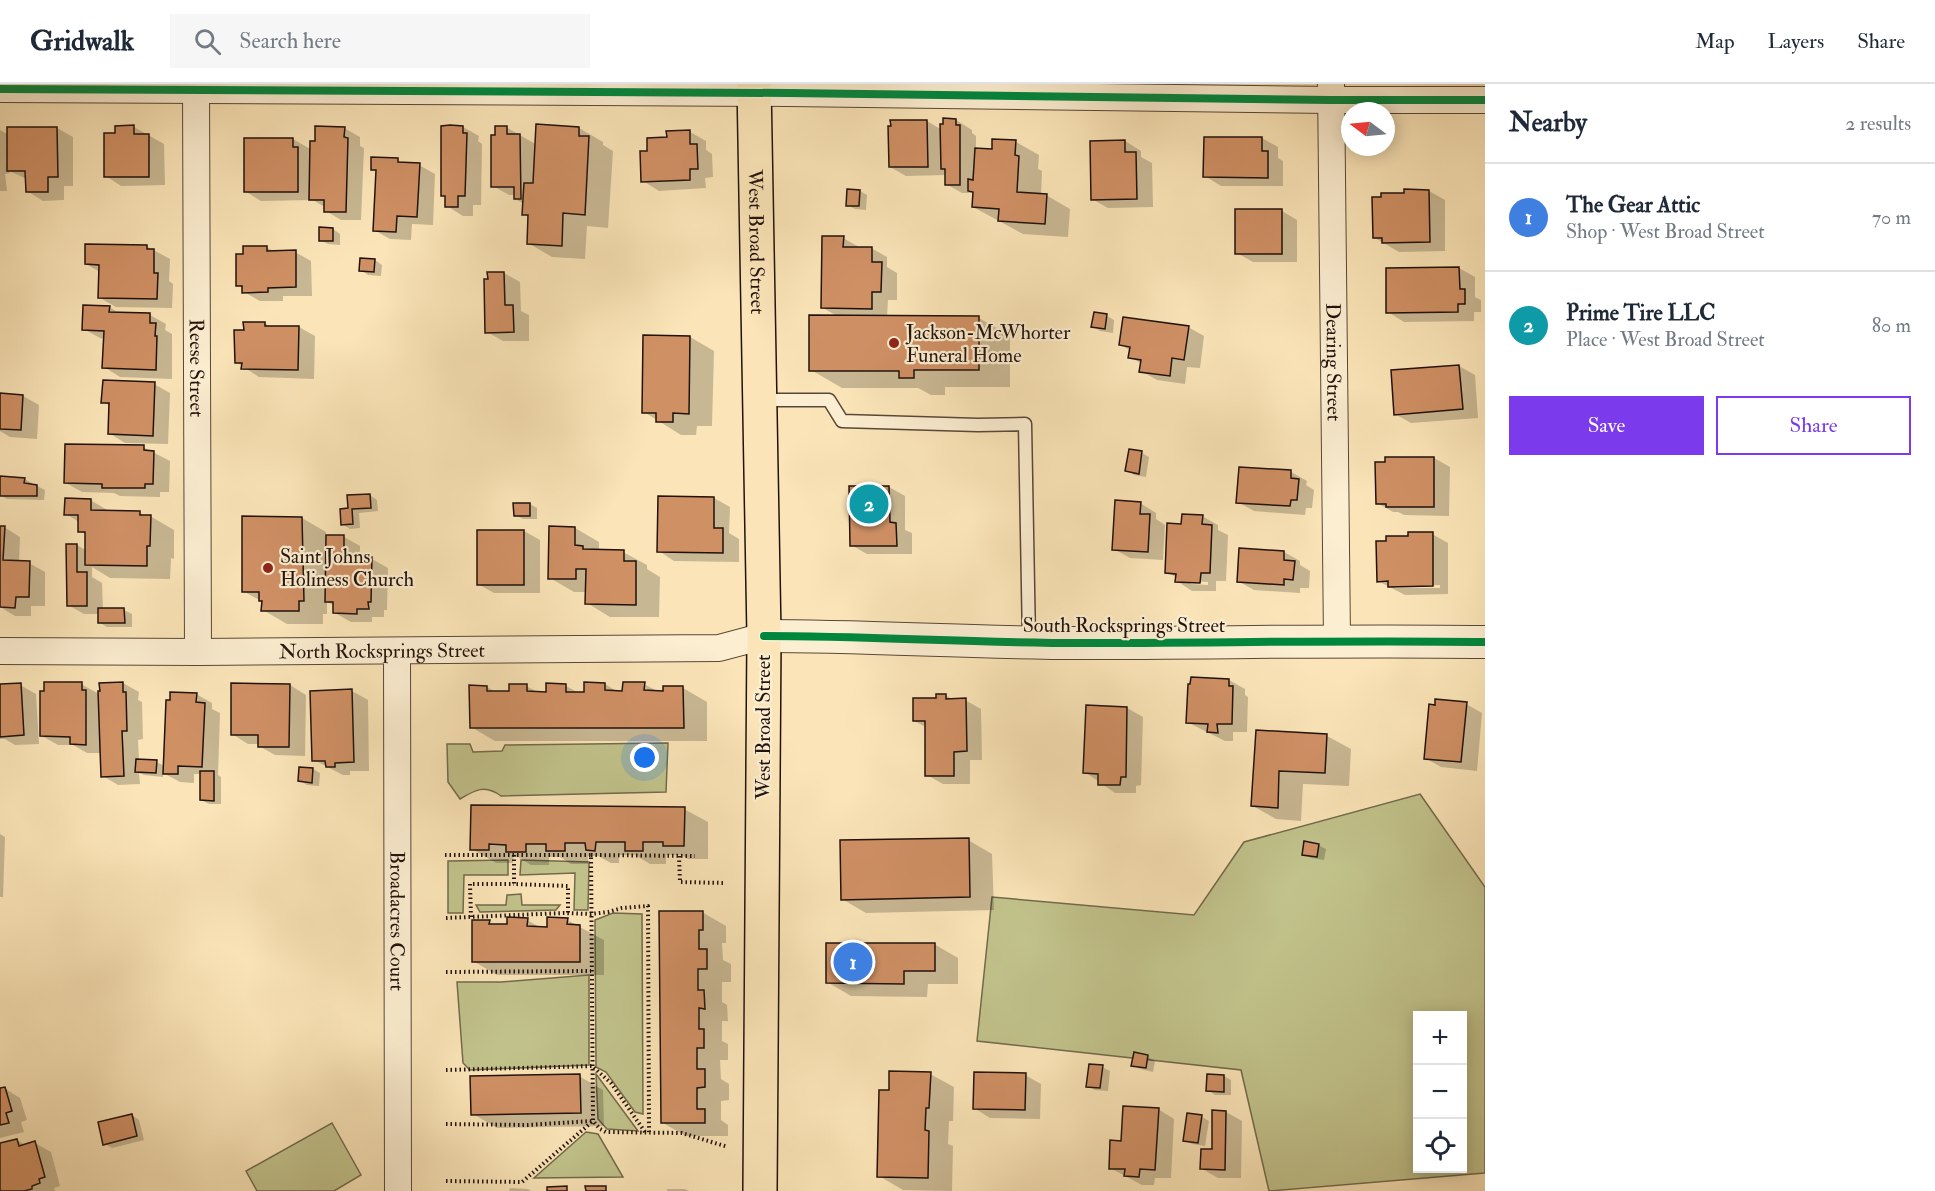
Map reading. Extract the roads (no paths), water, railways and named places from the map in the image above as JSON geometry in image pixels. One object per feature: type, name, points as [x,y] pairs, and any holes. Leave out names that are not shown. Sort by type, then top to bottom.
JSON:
[{"type":"main road","name":"West Broad Street","points":[[754,88],[764,636],[760,1191]]},
{"type":"street","name":"Reese Street","points":[[196,87],[198,652]]},
{"type":"street","points":[[0,89],[754,88],[1331,92],[1485,100]]},
{"type":"street","name":"Dearing Street","points":[[1331,92],[1337,640]]},
{"type":"street","name":"North Rocksprings Street","points":[[0,651],[198,652],[718,648],[764,636]]},
{"type":"street","name":"South Rocksprings Street","points":[[764,636],[1080,643],[1337,640],[1485,642]]},
{"type":"street","name":"Broadacres Court","points":[[398,651],[398,1191]]},
{"type":"lane","points":[[760,400],[829,400],[842,421],[958,425],[1025,424],[1029,642]]},
{"type":"place","name":"Jackson-McWhorter Funeral Home","points":[[894,343]]},
{"type":"place","name":"Prime Tire LLC","points":[[869,504]]},
{"type":"place","name":"Saint Johns Holiness Church","points":[[268,568]]},
{"type":"place","name":"The Gear Attic","points":[[853,962]]}]
